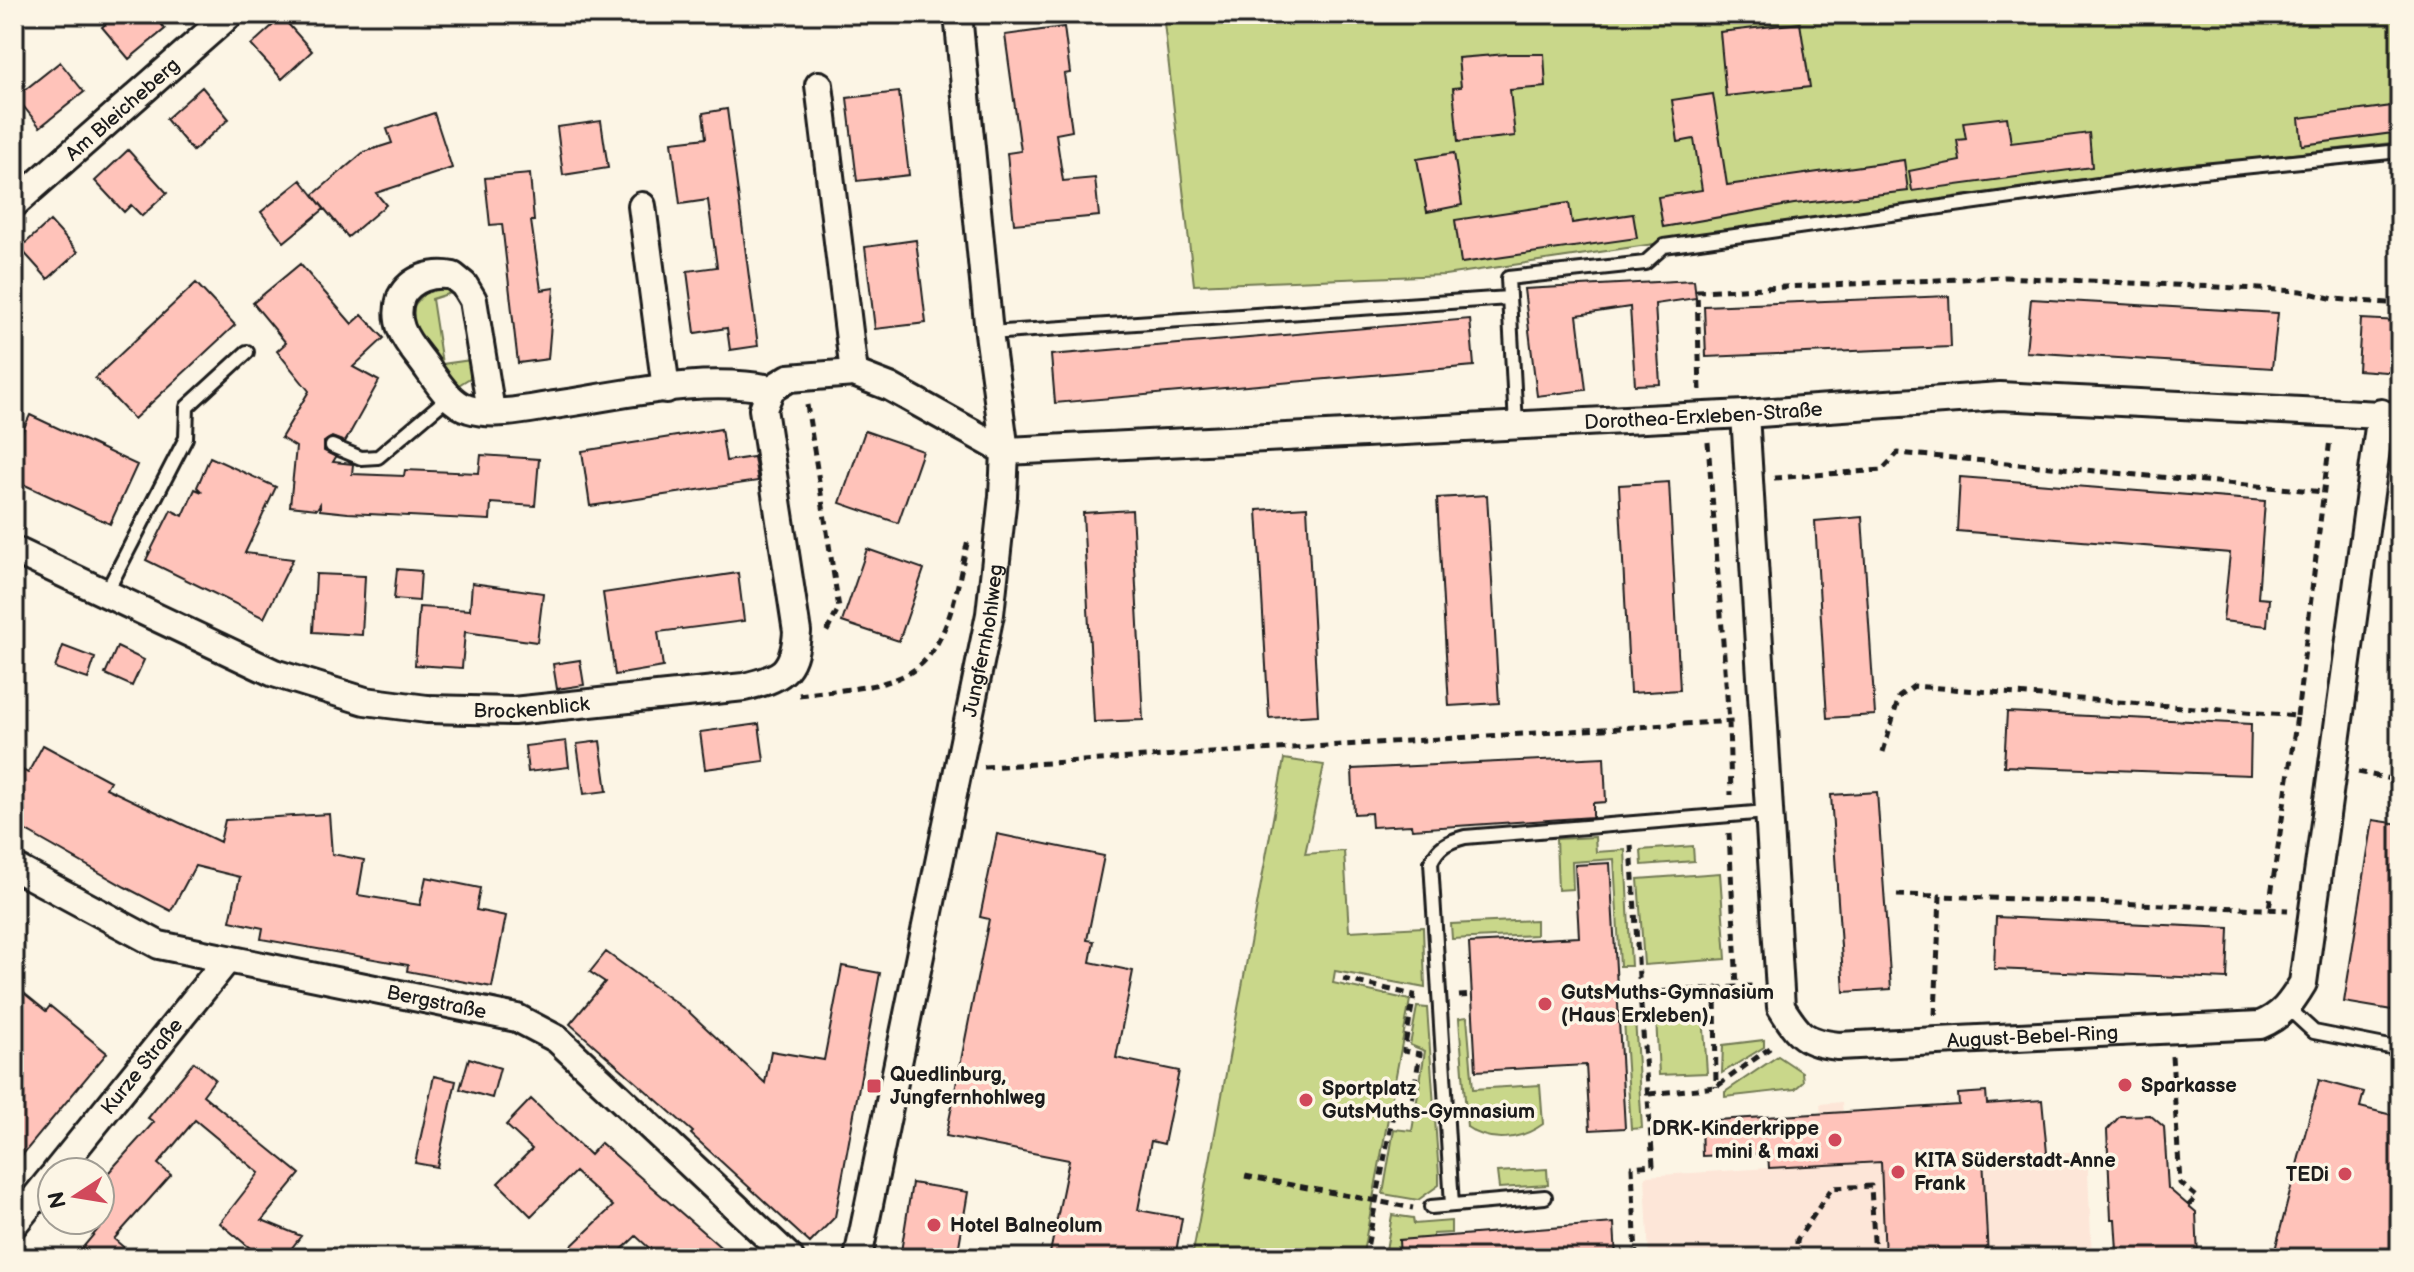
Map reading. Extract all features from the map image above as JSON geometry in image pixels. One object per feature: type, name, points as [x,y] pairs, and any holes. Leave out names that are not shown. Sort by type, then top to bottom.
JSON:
[{"type":"street","name":"Jungfernhohlweg","points":[[858,1258],[990,614],[1005,451],[989,333],[958,14]]},
{"type":"street","name":"Am Bleicheberg","points":[[14,204],[224,16]]},
{"type":"street","points":[[819,85],[854,373]]},
{"type":"street","points":[[642,206],[666,389]]},
{"type":"street","points":[[491,411],[473,300],[456,277],[432,275],[416,281],[402,293],[398,321],[408,342],[450,396],[467,409],[491,411],[741,383],[771,389],[789,378],[854,373],[890,387],[1005,451]]},
{"type":"street","name":"Brockenblick","points":[[14,550],[274,673],[336,694],[396,705],[513,711],[744,687],[769,681],[787,670],[794,659],[797,632],[763,409],[771,389]]},
{"type":"street","name":"Dorothea-Erxleben-Straße","points":[[1005,451],[1745,414],[2000,396],[2390,414]]},
{"type":"street","points":[[1745,414],[1778,984],[1781,1007],[1795,1030]]},
{"type":"street","points":[[2288,1008],[2303,983],[2333,767],[2390,414]]},
{"type":"street","name":"Bergstraße","points":[[14,867],[142,938],[226,961],[517,1018],[541,1028],[557,1039],[790,1258]]},
{"type":"street","name":"Kurze Straße","points":[[69,1156],[226,961]]},
{"type":"street","name":"August-Bebel-Ring","points":[[1795,1030],[1811,1043],[1852,1045],[2260,1025],[2277,1018],[2288,1008]]},
{"type":"street","points":[[14,1224],[36,1197]]},
{"type":"lane","points":[[1516,425],[1508,278],[1645,263],[1664,246],[2183,173],[2400,151]]},
{"type":"lane","points":[[989,333],[1509,298]]},
{"type":"lane","points":[[106,593],[186,438],[187,407],[247,352]]},
{"type":"lane","points":[[332,446],[361,458],[378,457],[450,396]]},
{"type":"lane","points":[[1452,1205],[1431,862],[1437,849],[1447,842],[1465,837],[1767,812]]},
{"type":"lane","points":[[2288,1008],[2314,1032],[2400,1049]]},
{"type":"lane","points":[[1431,1207],[1545,1197]]},
{"type":"path","points":[[1737,987],[1729,829],[1732,815],[1729,722],[1708,431],[1701,416],[1697,291],[2004,277],[2301,291],[2334,299],[2400,304]]},
{"type":"path","points":[[803,376],[839,608],[819,647]]},
{"type":"path","points":[[2269,909],[2297,716],[2333,411]]},
{"type":"path","points":[[1749,480],[1882,470],[1898,453],[2324,492]]},
{"type":"path","points":[[795,686],[788,697],[875,684],[904,676],[923,662],[949,612],[968,536]]},
{"type":"path","points":[[1883,752],[1899,697],[1914,686],[2297,716]]},
{"type":"path","points":[[960,768],[1762,719]]},
{"type":"path","points":[[2333,767],[2400,781]]},
{"type":"path","points":[[1630,824],[1653,1165],[1632,1167],[1636,1258]]},
{"type":"path","points":[[1897,895],[2313,913]]},
{"type":"path","points":[[1935,1022],[1940,896]]},
{"type":"path","points":[[1343,979],[1439,998]]},
{"type":"path","points":[[1640,993],[1778,984]]},
{"type":"path","points":[[1715,988],[1716,1087]]},
{"type":"path","points":[[1365,1258],[1394,1109],[1410,1112],[1420,1054],[1404,1051],[1414,995]]},
{"type":"path","points":[[1649,1094],[1716,1087],[1795,1030]]},
{"type":"path","points":[[2171,1048],[2180,1183],[2197,1197],[2187,1207]]},
{"type":"path","points":[[1245,1176],[1401,1207],[1431,1207]]},
{"type":"path","points":[[1797,1258],[1797,1240],[1832,1188],[1871,1186],[1875,1258]]},
{"type":"shaded area","name":"KITA Süderstadt-Anne Frank","points":[[1986,1092],[1987,1104],[2042,1100],[2047,1153],[2087,1151],[2092,1258],[1649,1258],[1645,1176],[1769,1168],[1821,1114],[1820,1104],[1842,1102],[1843,1113],[1958,1105],[1958,1094]]},
{"type":"green space","points":[[1163,14],[2400,14],[2400,142],[2159,169],[1445,275],[1194,285]]},
{"type":"green space","points":[[444,285],[457,291],[432,299],[442,364],[471,360],[473,376],[457,386],[412,328],[409,311],[429,288]]},
{"type":"green space","name":"Sportplatz GutsMuths-Gymnasium","points":[[1284,759],[1324,765],[1305,854],[1344,851],[1349,931],[1423,927],[1425,988],[1335,971],[1333,983],[1410,1000],[1362,1258],[1192,1258]]},
{"type":"green space","points":[[1595,837],[1596,852],[1625,850],[1631,966],[1620,966],[1614,859],[1572,862],[1573,889],[1558,890],[1556,839]]},
{"type":"green space","points":[[1693,846],[1694,861],[1642,865],[1641,850]]},
{"type":"green space","points":[[1720,873],[1726,959],[1644,965],[1638,879]]},
{"type":"green space","points":[[1536,920],[1536,935],[1452,939],[1451,924]]},
{"type":"green space","points":[[1417,1007],[1427,1008],[1439,1175],[1439,1185],[1418,1200],[1383,1194],[1394,1129],[1412,1131],[1425,1051],[1410,1045]]},
{"type":"green space","points":[[1703,1014],[1707,1073],[1659,1075],[1656,1017]]},
{"type":"green space","points":[[1467,1017],[1473,1089],[1540,1085],[1543,1124],[1525,1134],[1505,1138],[1485,1136],[1467,1127],[1459,1018]]},
{"type":"green space","points":[[1635,1019],[1642,1128],[1631,1129],[1624,1020]]},
{"type":"green space","points":[[1764,1040],[1764,1047],[1722,1073],[1723,1045]]},
{"type":"green space","points":[[1778,1056],[1802,1072],[1803,1082],[1795,1089],[1725,1097],[1725,1092]]},
{"type":"green space","points":[[1547,1169],[1548,1185],[1499,1188],[1497,1172]]},
{"type":"green space","points":[[1392,1215],[1413,1218],[1414,1224],[1451,1221],[1451,1233],[1433,1234],[1435,1258],[1371,1258],[1372,1254],[1385,1256]]},
{"type":"building","points":[[117,14],[153,14],[165,29],[129,59],[102,27]]},
{"type":"building","points":[[282,17],[312,51],[282,79],[251,45]]},
{"type":"building","points":[[1800,23],[1810,87],[1726,96],[1720,32]]},
{"type":"building","points":[[1064,27],[1070,73],[1064,74],[1072,131],[1056,134],[1063,181],[1095,178],[1099,216],[1014,224],[1007,153],[1021,151],[1005,35]]},
{"type":"building","points":[[1544,54],[1546,87],[1510,90],[1515,136],[1458,142],[1453,88],[1461,87],[1458,58]]},
{"type":"building","points":[[60,62],[84,92],[40,127],[16,97]]},
{"type":"building","points":[[202,87],[229,119],[193,151],[166,119]]},
{"type":"building","points":[[899,92],[909,175],[857,181],[847,98]]},
{"type":"building","points":[[1713,94],[1727,185],[1904,160],[1908,191],[1794,204],[1663,227],[1658,197],[1702,190],[1694,139],[1678,142],[1672,100]]},
{"type":"building","points":[[2400,105],[2400,132],[2302,145],[2299,118]]},
{"type":"building","points":[[727,109],[758,346],[730,350],[727,328],[695,333],[687,271],[717,267],[708,200],[680,204],[672,142],[706,138],[703,113]]},
{"type":"building","points":[[434,113],[452,168],[376,193],[386,205],[348,237],[313,195],[364,152],[392,143],[387,129]]},
{"type":"building","points":[[2007,117],[2011,143],[2089,133],[2092,167],[1912,191],[1909,171],[1960,161],[1957,140],[1966,139],[1963,122]]},
{"type":"building","points":[[601,121],[608,168],[563,175],[557,127]]},
{"type":"building","points":[[128,150],[167,193],[142,216],[131,205],[124,212],[95,181]]},
{"type":"building","points":[[1454,153],[1462,205],[1427,212],[1417,159]]},
{"type":"building","points":[[530,174],[534,221],[531,221],[541,290],[554,288],[548,359],[518,363],[502,224],[490,225],[485,178]]},
{"type":"building","points":[[301,180],[324,209],[284,242],[261,212]]},
{"type":"building","points":[[1569,203],[1572,223],[1633,214],[1637,238],[1461,263],[1455,220]]},
{"type":"building","points":[[50,221],[78,252],[48,279],[20,248]]},
{"type":"building","points":[[916,240],[926,323],[875,329],[865,247]]},
{"type":"building","points":[[300,264],[352,324],[362,315],[384,338],[353,367],[379,381],[345,442],[332,437],[324,442],[324,451],[336,457],[333,462],[353,464],[352,474],[404,476],[405,470],[479,473],[481,455],[539,459],[535,506],[491,503],[490,520],[348,513],[320,510],[320,504],[317,509],[290,506],[296,447],[281,438],[309,391],[277,351],[286,343],[253,303]]},
{"type":"building","points":[[1694,280],[1696,298],[1655,304],[1660,384],[1635,385],[1630,307],[1577,315],[1586,390],[1537,396],[1524,289]]},
{"type":"building","points":[[196,283],[235,325],[134,419],[95,378]]},
{"type":"building","points":[[1949,296],[1951,347],[1706,357],[1704,306]]},
{"type":"building","points":[[2031,299],[2278,313],[2272,368],[2026,352]]},
{"type":"building","points":[[1470,319],[1474,366],[1055,403],[1051,355]]},
{"type":"building","points":[[2361,319],[2400,321],[2400,373],[2358,370]]},
{"type":"building","points":[[30,415],[137,465],[110,524],[14,480],[14,449]]},
{"type":"building","points":[[721,429],[726,461],[754,457],[758,481],[590,506],[582,451]]},
{"type":"building","points":[[865,431],[923,451],[898,523],[840,503]]},
{"type":"building","points":[[210,457],[276,487],[245,553],[293,559],[264,618],[146,560],[171,510],[183,516],[195,489],[202,492],[197,487]]},
{"type":"building","points":[[1960,477],[2265,501],[2258,598],[2269,599],[2267,626],[2223,621],[2230,553],[1957,531]]},
{"type":"building","points":[[1669,482],[1680,690],[1630,693],[1619,485]]},
{"type":"building","points":[[1487,495],[1499,703],[1449,706],[1437,498]]},
{"type":"building","points":[[1307,507],[1318,715],[1269,718],[1257,510]]},
{"type":"building","points":[[1132,510],[1143,720],[1094,722],[1083,513]]},
{"type":"building","points":[[1862,517],[1875,715],[1827,718],[1815,521]]},
{"type":"building","points":[[867,549],[924,569],[899,641],[842,622]]},
{"type":"building","points":[[397,569],[421,571],[419,601],[394,599]]},
{"type":"building","points":[[738,573],[744,621],[658,632],[663,667],[615,675],[603,593]]},
{"type":"building","points":[[316,574],[365,576],[362,635],[313,632]]},
{"type":"building","points":[[472,583],[543,593],[537,642],[465,632],[462,668],[415,665],[419,607],[470,610]]},
{"type":"building","points":[[63,646],[95,658],[88,679],[55,668]]},
{"type":"building","points":[[117,647],[144,660],[132,686],[105,674]]},
{"type":"building","points":[[580,660],[584,685],[557,689],[553,664]]},
{"type":"building","points":[[2007,712],[2251,724],[2250,775],[2004,766]]},
{"type":"building","points":[[759,724],[764,761],[705,769],[700,732]]},
{"type":"building","points":[[566,741],[569,767],[528,772],[525,746]]},
{"type":"building","points":[[600,741],[607,791],[584,794],[577,744]]},
{"type":"building","points":[[43,745],[110,781],[106,788],[220,842],[225,820],[329,814],[332,854],[364,860],[358,895],[420,905],[426,877],[480,888],[476,910],[506,916],[492,987],[407,971],[408,965],[261,939],[263,928],[230,921],[240,877],[195,866],[171,911],[125,887],[14,824],[14,765],[28,773]]},
{"type":"building","points":[[1604,757],[1606,802],[1593,803],[1593,817],[1412,829],[1411,825],[1372,827],[1371,813],[1354,814],[1352,769]]},
{"type":"building","points":[[1877,792],[1891,989],[1844,992],[1831,795]]},
{"type":"building","points":[[2373,820],[2400,824],[2400,961],[2392,1010],[2344,1002]]},
{"type":"building","points":[[997,834],[1104,856],[1087,940],[1094,941],[1090,962],[1133,971],[1116,1058],[1179,1071],[1164,1144],[1151,1141],[1138,1210],[1182,1218],[1175,1258],[1049,1258],[1069,1160],[946,1136],[989,919],[980,917]]},
{"type":"building","name":"GutsMuths-Gymnasium (Haus Erxleben)","points":[[1610,863],[1625,1128],[1590,1130],[1586,1065],[1476,1071],[1469,943],[1579,937],[1575,865]]},
{"type":"building","points":[[1996,917],[2229,928],[2227,979],[1994,969]]},
{"type":"building","points":[[606,952],[690,1013],[765,1083],[771,1051],[824,1060],[842,966],[880,973],[835,1217],[810,1243],[691,1134],[693,1132],[570,1024],[605,982],[590,972]]},
{"type":"building","points":[[14,985],[46,1011],[50,1006],[107,1053],[14,1165]]},
{"type":"building","points":[[469,1058],[500,1068],[492,1098],[460,1089]]},
{"type":"building","points":[[194,1062],[215,1079],[203,1095],[300,1174],[262,1220],[301,1236],[284,1258],[262,1258],[220,1223],[259,1173],[195,1120],[158,1164],[171,1175],[114,1239],[136,1258],[74,1258],[92,1236],[116,1236],[116,1164],[154,1122],[148,1118]]},
{"type":"building","points":[[434,1076],[456,1081],[437,1167],[415,1163]]},
{"type":"building","points":[[2319,1080],[2364,1092],[2360,1107],[2400,1117],[2400,1258],[2305,1258],[2275,1250]]},
{"type":"building","points":[[1986,1092],[1987,1104],[2042,1100],[2047,1153],[1983,1157],[1988,1258],[1885,1258],[1881,1162],[1769,1168],[1768,1153],[1702,1156],[1701,1121],[1959,1105],[1958,1094]]},
{"type":"building","points":[[531,1099],[590,1155],[601,1143],[733,1258],[660,1258],[636,1236],[613,1258],[559,1258],[613,1206],[575,1172],[531,1216],[498,1183],[532,1149],[506,1125]]},
{"type":"building","points":[[2150,1115],[2164,1127],[2168,1188],[2196,1212],[2198,1258],[2125,1258],[2117,1250],[2115,1219],[2111,1219],[2107,1130],[2120,1116]]},
{"type":"building","name":"Hotel Balneolum","points":[[912,1183],[968,1192],[957,1258],[900,1258]]},
{"type":"building","points":[[1614,1223],[1616,1258],[1400,1258],[1399,1240]]},
{"type":"place","name":"GutsMuths-Gymnasium (Haus Erxleben)","points":[[1545,1004]]},
{"type":"place","name":"Sparkasse","points":[[2125,1085]]},
{"type":"place","name":"Quedlinburg, Jungfernhohlweg","points":[[874,1086]]},
{"type":"place","name":"Sportplatz GutsMuths-Gymnasium","points":[[1306,1100]]},
{"type":"place","name":"DRK-Kinderkrippe mini & maxi","points":[[1835,1140]]},
{"type":"place","name":"KITA Süderstadt-Anne Frank","points":[[1898,1172]]},
{"type":"place","name":"TEDi","points":[[2345,1174]]},
{"type":"place","name":"Hotel Balneolum","points":[[934,1225]]}]
